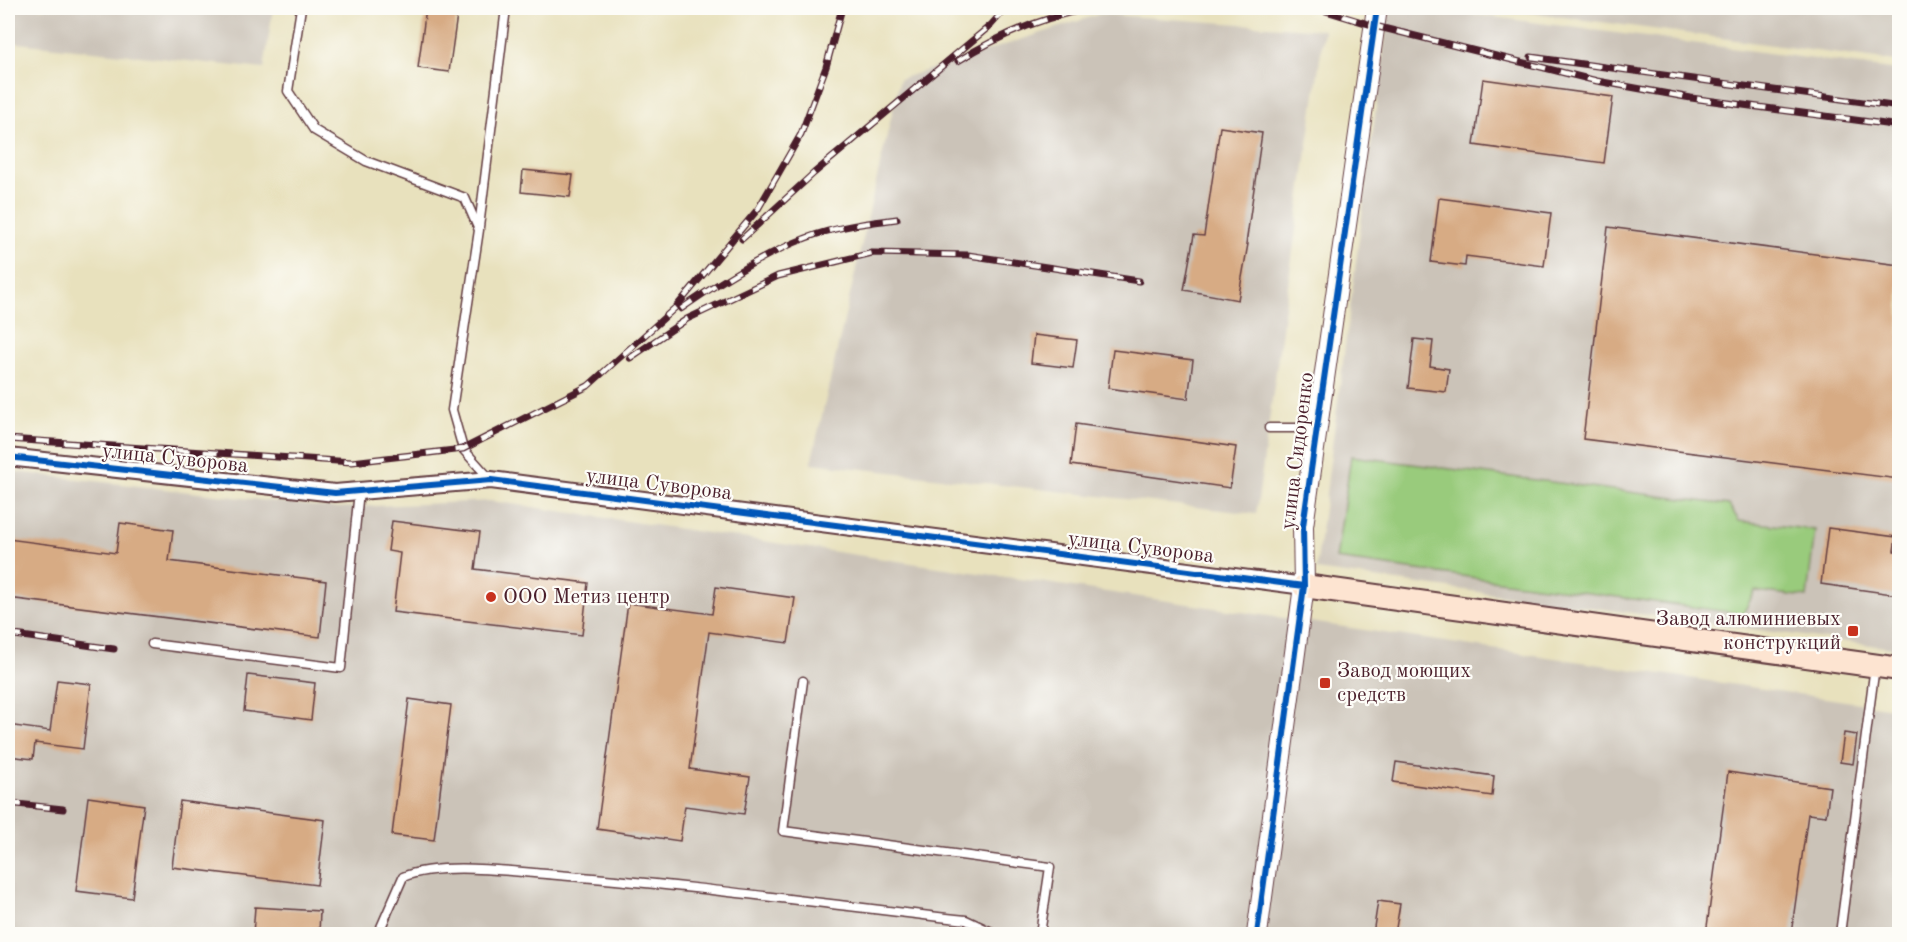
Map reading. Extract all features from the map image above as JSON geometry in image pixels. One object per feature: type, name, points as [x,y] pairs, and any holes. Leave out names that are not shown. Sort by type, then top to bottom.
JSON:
[{"type":"main road","name":"улица Суворова","points":[[1304,586],[1899,669]]},
{"type":"street","name":"улица Сидоренко","points":[[1257,934],[1304,586],[1303,526],[1377,8]]},
{"type":"street","name":"улица Суворова","points":[[8,457],[335,493],[491,480],[1304,586]]},
{"type":"lane","points":[[302,8],[288,91],[314,130],[366,161],[465,198],[479,230]]},
{"type":"lane","points":[[491,480],[463,449],[452,410],[479,230],[506,8]]},
{"type":"lane","points":[[1269,428],[1317,428]]},
{"type":"lane","points":[[152,644],[341,668],[359,491]]},
{"type":"lane","points":[[1840,934],[1876,666]]},
{"type":"lane","points":[[802,681],[783,831],[1050,867],[1040,934]]},
{"type":"lane","points":[[378,934],[403,877],[417,871],[484,869],[606,878],[966,920],[996,934]]},
{"type":"shaded area","points":[[8,8],[273,8],[264,69],[8,42]]},
{"type":"shaded area","points":[[1389,8],[1425,8],[1899,70],[1899,649],[1316,570]]},
{"type":"shaded area","points":[[1496,8],[1899,8],[1899,62]]},
{"type":"shaded area","points":[[1100,14],[1324,30],[1256,514],[811,463],[900,79]]},
{"type":"shaded area","points":[[8,471],[330,508],[491,501],[1899,709],[1899,934],[8,934]]},
{"type":"green space","points":[[1351,456],[1729,505],[1739,521],[1815,530],[1807,597],[1755,591],[1743,614],[1336,559]]},
{"type":"building","points":[[426,8],[458,8],[449,72],[418,68]]},
{"type":"building","points":[[1483,79],[1613,97],[1604,163],[1474,145]]},
{"type":"building","points":[[1220,127],[1262,133],[1246,244],[1248,244],[1238,300],[1184,290],[1194,235],[1204,236]]},
{"type":"building","points":[[523,170],[573,175],[570,197],[521,192]]},
{"type":"building","points":[[1439,198],[1551,213],[1544,266],[1466,256],[1465,266],[1431,262]]},
{"type":"building","points":[[1608,227],[1899,265],[1899,479],[1583,439]]},
{"type":"building","points":[[1034,335],[1077,340],[1073,368],[1031,363]]},
{"type":"building","points":[[1414,339],[1433,341],[1430,366],[1449,369],[1446,392],[1408,388]]},
{"type":"building","points":[[1113,350],[1193,360],[1188,399],[1108,388]]},
{"type":"building","points":[[1076,424],[1236,447],[1230,488],[1071,465]]},
{"type":"building","name":"ООО Метиз центр","points":[[392,521],[480,532],[475,569],[588,583],[582,635],[393,612],[400,553],[388,551]]},
{"type":"building","points":[[120,523],[173,530],[169,561],[326,581],[320,637],[8,598],[8,539],[116,553]]},
{"type":"building","points":[[1828,528],[1896,537],[1894,551],[1899,552],[1899,595],[1821,584]]},
{"type":"building","points":[[716,587],[795,598],[788,643],[709,632],[690,769],[750,777],[744,814],[685,806],[680,841],[597,829],[628,603],[712,614]]},
{"type":"building","points":[[248,675],[315,683],[311,720],[244,711]]},
{"type":"building","points":[[57,680],[91,684],[83,749],[35,743],[33,759],[8,756],[8,725],[50,731]]},
{"type":"building","points":[[409,699],[451,705],[434,840],[392,835]]},
{"type":"building","points":[[1844,733],[1857,735],[1853,764],[1840,762]]},
{"type":"building","points":[[1396,762],[1494,776],[1492,796],[1393,782]]},
{"type":"building","points":[[1728,772],[1830,787],[1826,816],[1808,814],[1791,934],[1706,934]]},
{"type":"building","points":[[88,797],[144,805],[132,898],[76,891]]},
{"type":"building","points":[[180,801],[325,820],[317,885],[172,867]]},
{"type":"building","points":[[1378,901],[1400,904],[1395,934],[1373,934]]},
{"type":"building","points":[[255,907],[320,911],[319,934],[253,934]]},
{"type":"railway","points":[[8,439],[352,462],[463,449],[588,386],[676,307],[758,209],[801,134],[826,67],[842,8]]},
{"type":"railway","points":[[742,239],[814,173],[991,25],[1006,8]]},
{"type":"railway","points":[[958,61],[1022,28],[1057,16],[1092,8]]},
{"type":"railway","points":[[1316,8],[1375,26],[1597,81],[1691,98],[1900,126]]},
{"type":"railway","points":[[1531,57],[1900,107]]},
{"type":"railway","points":[[681,309],[742,270],[790,245],[839,228],[897,219]]},
{"type":"railway","points":[[630,358],[687,319],[778,276],[872,253],[968,255],[1139,281]]},
{"type":"railway","points":[[8,634],[114,649]]},
{"type":"railway","points":[[8,803],[63,809]]},
{"type":"cycle path","points":[[1257,934],[1304,586],[1303,526],[1377,8]]},
{"type":"cycle path","points":[[8,457],[335,493],[491,480],[1304,586]]},
{"type":"place","name":"ООО Метиз центр","points":[[491,597]]},
{"type":"place","name":"Завод алюминиевых конструкций","points":[[1853,631]]},
{"type":"place","name":"Завод моющих средств","points":[[1325,683]]}]
